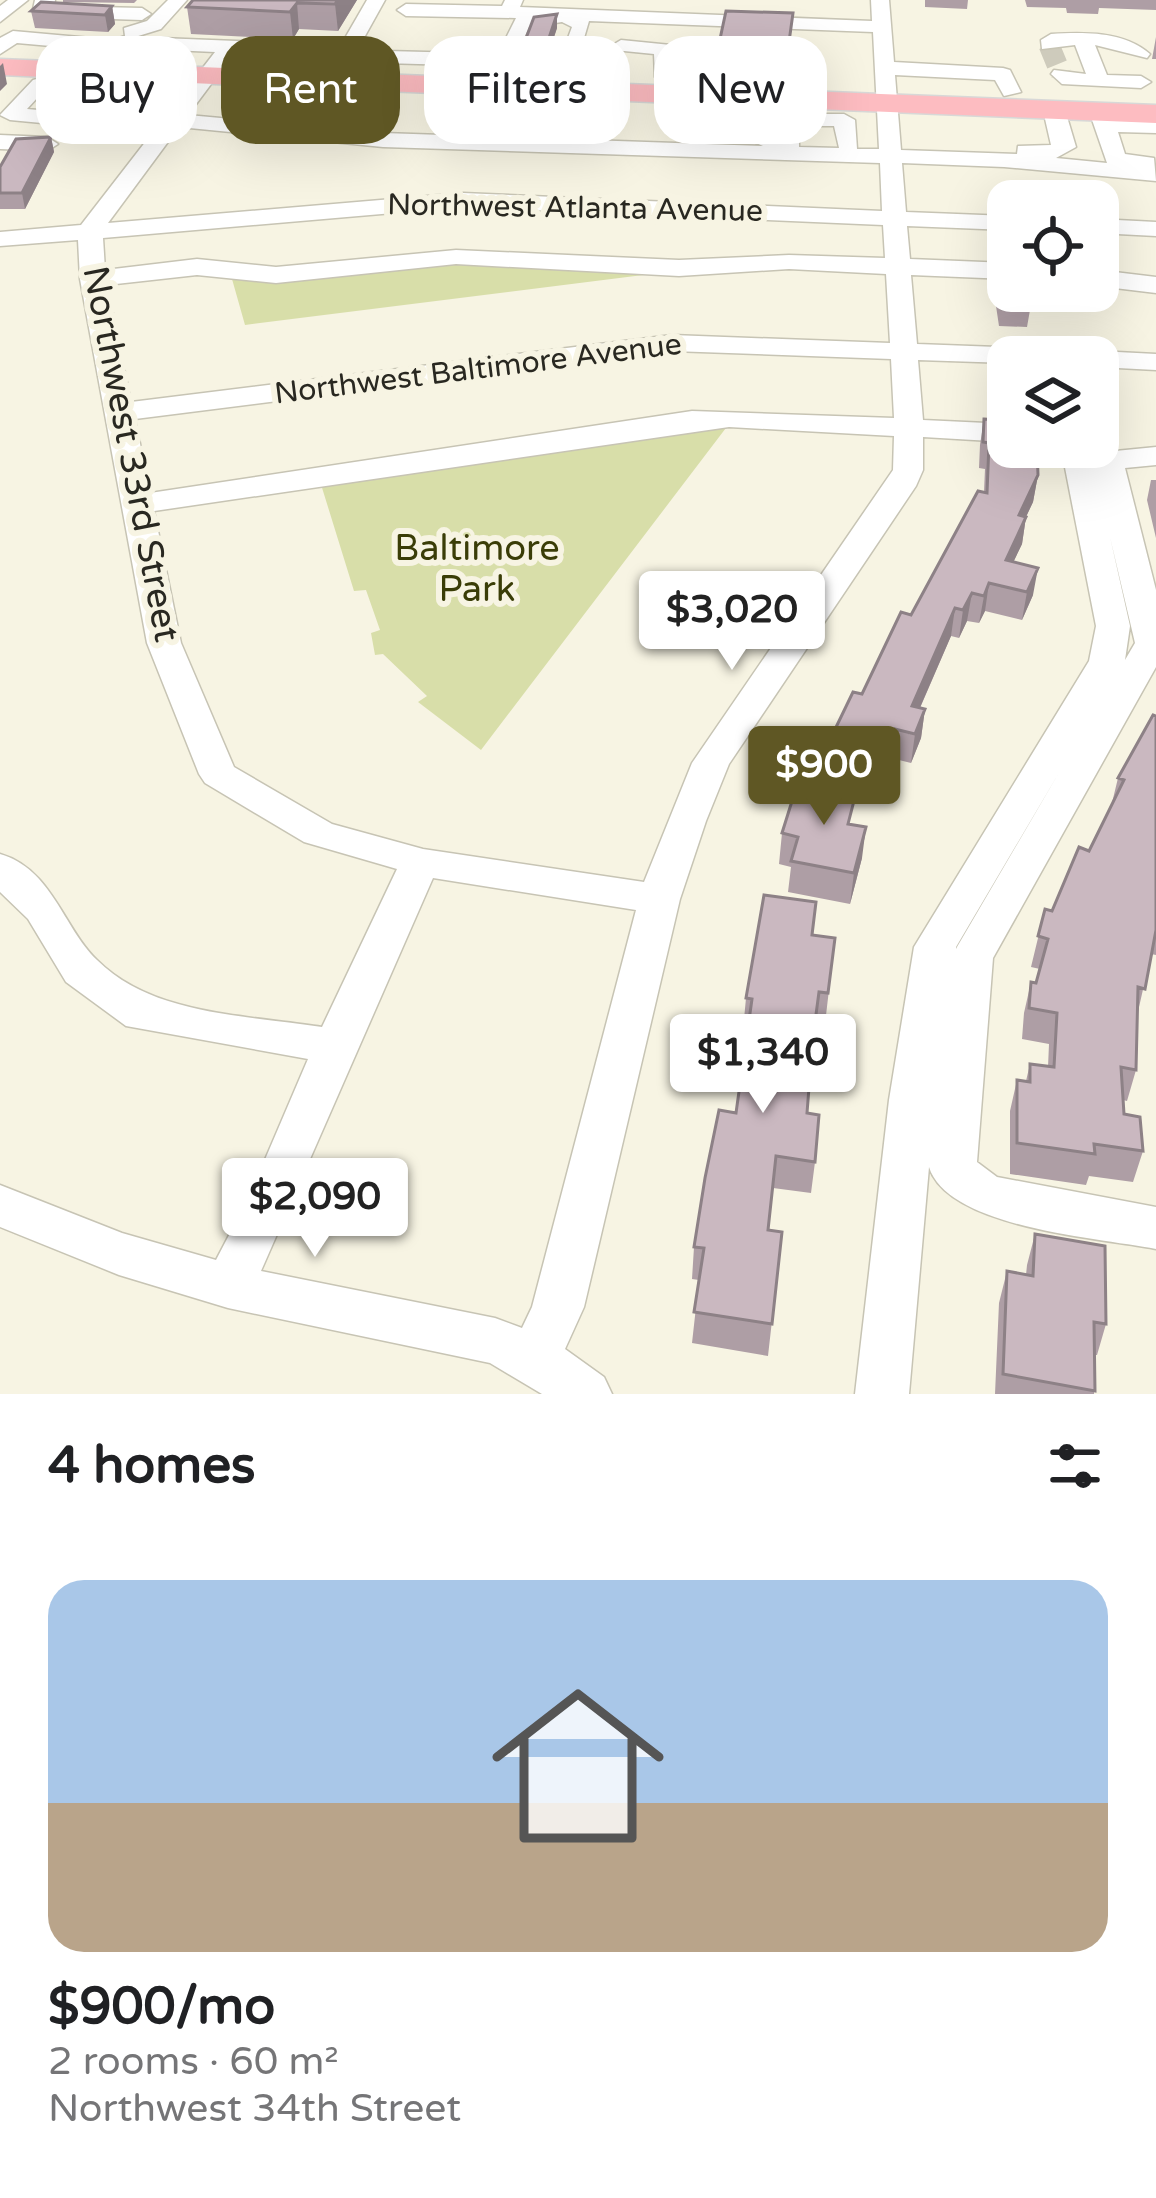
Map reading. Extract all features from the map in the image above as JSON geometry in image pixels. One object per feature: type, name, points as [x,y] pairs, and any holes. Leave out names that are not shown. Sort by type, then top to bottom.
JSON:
[{"type":"main road","points":[[393,30],[424,36]]},
{"type":"main road","points":[[827,68],[881,55],[1011,92],[1137,70]]},
{"type":"main road","points":[[881,55],[1054,110],[1102,118],[1137,70]]},
{"type":"main road","points":[[1,62],[36,63]]},
{"type":"main road","points":[[197,88],[424,74]]},
{"type":"street","points":[[0,16],[19,0]]},
{"type":"street","points":[[46,0],[40,5],[107,36]]},
{"type":"street","points":[[138,36],[178,0]]},
{"type":"street","points":[[355,36],[376,0]]},
{"type":"street","points":[[393,30],[507,4],[615,36]]},
{"type":"street","points":[[526,36],[522,22],[567,24]]},
{"type":"street","points":[[558,36],[567,24]]},
{"type":"street","points":[[535,1358],[558,1307],[588,1197],[659,899],[711,763],[902,487],[908,470],[910,427],[881,55],[839,26],[695,30],[630,37]]},
{"type":"street","points":[[827,44],[839,26]]},
{"type":"street","points":[[393,30],[424,36]]},
{"type":"street","points":[[695,30],[713,36]]},
{"type":"street","points":[[630,37],[663,31]]},
{"type":"street","points":[[1049,46],[1051,40],[1083,40],[1137,70]]},
{"type":"street","points":[[1083,40],[1099,81]]},
{"type":"street","points":[[1061,74],[1070,80],[1099,81],[1137,70]]},
{"type":"street","points":[[36,84],[10,113],[36,116]]},
{"type":"street","points":[[197,91],[428,143],[1054,152],[1065,147],[1054,110]]},
{"type":"street","points":[[827,98],[846,122],[843,144]]},
{"type":"street","points":[[1156,127],[1102,118],[1116,159],[1156,164]]},
{"type":"street","points":[[0,142],[36,144]]},
{"type":"street","points":[[827,143],[1156,174]]},
{"type":"street","name":"Northwest 33rd Street","points":[[150,144],[90,230],[93,279],[164,643],[218,774],[318,833],[423,863],[659,899]]},
{"type":"street","name":"Northwest Atlanta Avenue","points":[[0,239],[463,200],[987,222]]},
{"type":"street","points":[[1119,227],[1156,229]]},
{"type":"street","points":[[93,279],[196,267],[277,275],[436,257],[679,268],[789,262],[987,270]]},
{"type":"street","points":[[1119,281],[1156,285]]},
{"type":"street","name":"Northwest Baltimore Avenue","points":[[118,412],[671,343],[987,354]]},
{"type":"street","points":[[1119,360],[1156,362]]},
{"type":"street","points":[[136,504],[692,420],[987,432]]},
{"type":"street","points":[[1119,440],[1156,442]]},
{"type":"street","points":[[1156,456],[1116,458],[1110,468],[1152,643],[972,958],[954,1118],[953,1171],[984,1195],[1156,1228]]},
{"type":"street","points":[[882,1394],[912,1100],[935,946],[1107,662],[1113,626],[1080,468]]},
{"type":"street","points":[[227,1286],[271,1202],[407,886],[423,863]]},
{"type":"street","points":[[0,868],[43,909],[81,971],[142,1013],[336,1046]]},
{"type":"street","points":[[0,1205],[62,1237],[227,1286],[496,1342],[535,1358],[585,1394]]},
{"type":"green space","points":[[416,259],[667,272],[245,325],[232,279],[210,269],[251,278]]},
{"type":"green space","name":"Baltimore Park","points":[[732,420],[481,750],[418,702],[427,696],[383,654],[375,655],[371,633],[380,630],[366,590],[354,591],[319,478]]},
{"type":"building","points":[[193,0],[338,0],[335,4],[297,3],[290,12],[187,7]]},
{"type":"building","points":[[41,2],[112,6],[105,15],[31,11]]},
{"type":"building","points":[[726,11],[793,13],[790,36],[721,36]]},
{"type":"building","points":[[557,14],[550,36],[527,36],[534,17]]},
{"type":"building","points":[[36,138],[36,144],[47,144],[22,193],[0,193],[0,167],[16,139]]},
{"type":"building","points":[[988,468],[1038,468],[1019,515],[1026,517],[1006,560],[1038,568],[1027,592],[989,583],[984,596],[972,593],[963,610],[955,608],[912,706],[925,709],[915,734],[895,729],[888,746],[878,744],[870,762],[825,750],[853,692],[862,694],[901,612],[911,615],[978,491],[987,493]]},
{"type":"building","points":[[1153,715],[1156,930],[1145,989],[1138,987],[1136,1070],[1121,1067],[1124,1114],[1140,1117],[1143,1151],[1094,1144],[1095,1154],[1017,1143],[1017,1080],[1030,1082],[1030,1064],[1054,1067],[1057,1013],[1029,1008],[1031,982],[1036,983],[1048,939],[1038,936],[1045,909],[1052,911],[1079,847],[1089,851],[1124,780],[1118,778]]},
{"type":"building","points":[[798,782],[856,793],[848,824],[866,827],[854,873],[791,861],[798,837],[782,833]]},
{"type":"building","points":[[764,895],[816,902],[812,935],[835,938],[828,993],[819,992],[813,1037],[807,1113],[819,1115],[815,1162],[776,1156],[768,1230],[782,1232],[772,1324],[694,1312],[704,1248],[694,1247],[705,1178],[719,1110],[736,1113],[752,999],[746,998]]},
{"type":"building","points":[[1035,1234],[1105,1246],[1106,1324],[1094,1322],[1095,1391],[1003,1374],[1007,1271],[1033,1276]]},
{"type":"tunnel","points":[[1049,45],[1061,74]]}]
